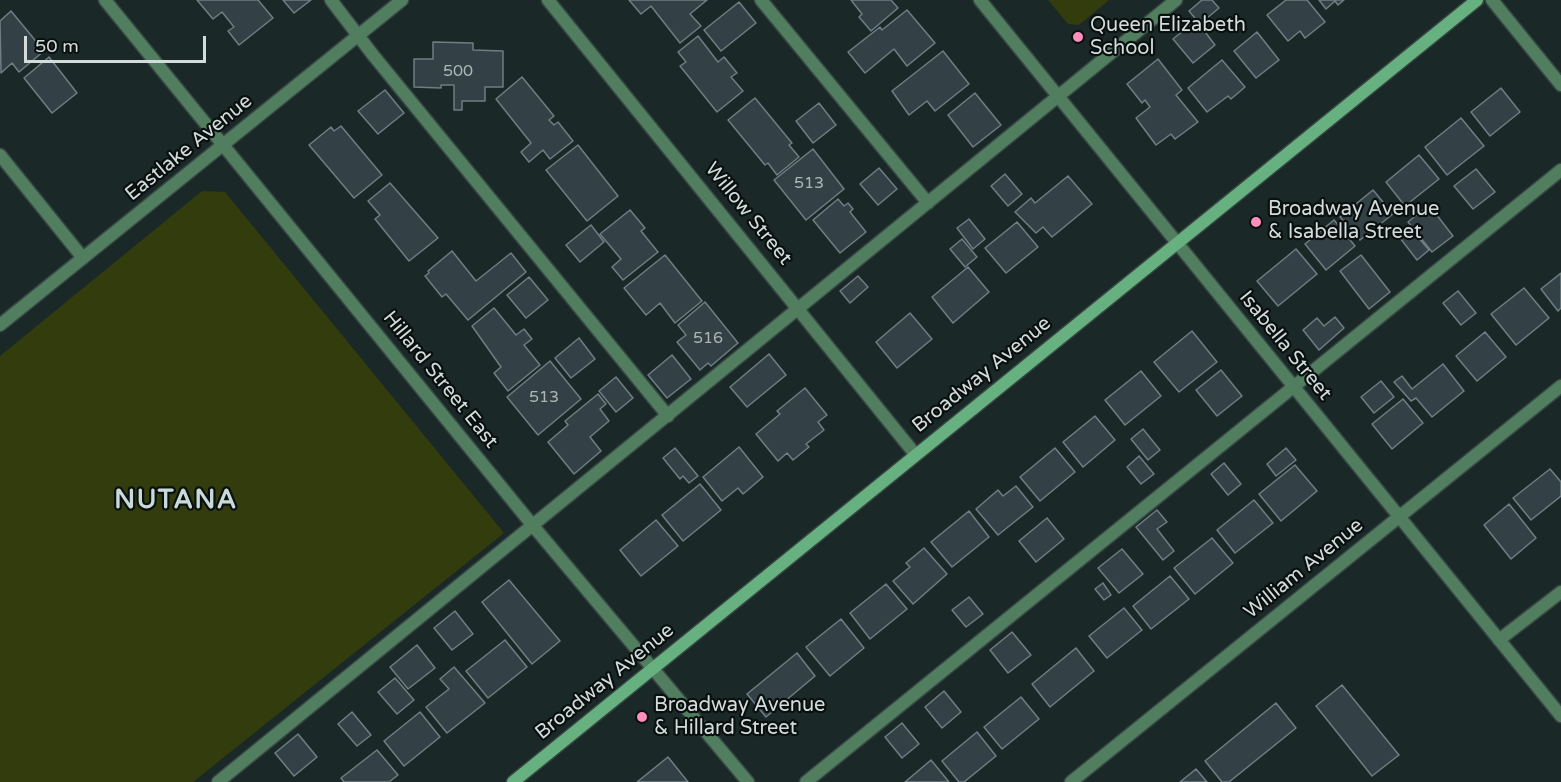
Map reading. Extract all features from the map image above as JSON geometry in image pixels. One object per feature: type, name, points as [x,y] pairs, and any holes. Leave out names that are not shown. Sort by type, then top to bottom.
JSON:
[{"type":"street","name":"Hillard Street East","points":[[105,0],[534,526],[748,782]]},
{"type":"street","points":[[331,0],[668,416]]},
{"type":"street","name":"Eastlake Avenue","points":[[0,325],[402,0]]},
{"type":"street","name":"Willow Street","points":[[548,0],[915,454]]},
{"type":"street","points":[[761,0],[928,203]]},
{"type":"street","name":"Isabella Street","points":[[980,0],[1175,244],[1561,716]]},
{"type":"street","points":[[219,782],[1176,0]]},
{"type":"street","name":"Broadway Avenue","points":[[513,782],[1478,0]]},
{"type":"street","points":[[1492,0],[1561,85]]},
{"type":"street","points":[[0,155],[83,258]]},
{"type":"street","points":[[806,782],[1561,170]]},
{"type":"street","name":"William Avenue","points":[[1071,782],[1561,386]]},
{"type":"street","points":[[1499,640],[1561,592]]},
{"type":"green space","points":[[1048,0],[1109,0],[1079,25],[1068,24]]},
{"type":"green space","points":[[202,191],[225,192],[504,533],[193,782],[0,782],[0,356]]},
{"type":"building","points":[[197,0],[258,0],[273,18],[239,45],[228,31],[234,27],[222,12],[213,19]]},
{"type":"building","points":[[283,0],[311,0],[294,13]]},
{"type":"building","points":[[629,0],[707,0],[690,14],[701,26],[680,43],[651,6],[641,14]]},
{"type":"building","points":[[851,0],[891,0],[898,8],[871,31],[859,17],[862,14]]},
{"type":"building","points":[[1202,0],[1212,0],[1219,8],[1200,24],[1189,11]]},
{"type":"building","points":[[1286,0],[1307,0],[1325,22],[1305,38],[1300,31],[1288,41],[1267,15]]},
{"type":"building","points":[[1319,0],[1344,0],[1338,5],[1335,1],[1326,9]]},
{"type":"building","points":[[739,2],[756,23],[721,51],[704,30]]},
{"type":"building","points":[[907,10],[935,43],[907,66],[894,49],[865,73],[848,52],[880,27],[882,30]]},
{"type":"building","points":[[11,11],[44,51],[19,72],[12,63],[1,73],[0,21]]},
{"type":"building","points":[[1196,20],[1215,45],[1193,63],[1173,39]]},
{"type":"building","points":[[1257,32],[1279,60],[1256,78],[1234,51]]},
{"type":"building","points":[[698,36],[718,62],[724,57],[737,73],[731,77],[743,91],[717,112],[680,66],[686,62],[678,52]]},
{"type":"building","points":[[433,42],[473,43],[473,50],[503,51],[503,87],[485,87],[485,101],[462,101],[462,110],[454,110],[454,85],[441,85],[441,88],[414,87],[414,59],[433,59]]},
{"type":"building","points":[[943,51],[969,84],[935,111],[927,101],[909,115],[892,91]]},
{"type":"building","points":[[49,57],[77,93],[52,113],[24,78]]},
{"type":"building","points":[[1158,59],[1182,90],[1176,95],[1198,122],[1175,139],[1171,134],[1156,145],[1136,118],[1150,107],[1145,100],[1142,103],[1127,84]]},
{"type":"building","points":[[1222,60],[1245,87],[1231,99],[1228,96],[1207,112],[1188,88]]},
{"type":"building","points":[[522,77],[554,116],[549,120],[554,125],[558,122],[573,141],[550,159],[543,150],[529,162],[521,152],[531,143],[496,99]]},
{"type":"building","points":[[1501,88],[1520,112],[1490,136],[1471,112]]},
{"type":"building","points":[[385,90],[404,113],[378,134],[358,111]]},
{"type":"building","points":[[975,93],[1001,125],[973,147],[948,115]]},
{"type":"building","points":[[755,98],[792,143],[789,145],[799,157],[777,175],[768,163],[765,165],[728,120]]},
{"type":"building","points":[[819,103],[836,125],[813,143],[796,121]]},
{"type":"building","points":[[1461,118],[1484,146],[1447,175],[1425,147]]},
{"type":"building","points":[[341,126],[382,175],[354,198],[309,145],[331,127],[334,131]]},
{"type":"building","points":[[578,145],[618,196],[587,221],[546,170]]},
{"type":"building","points":[[813,149],[844,189],[806,220],[774,180]]},
{"type":"building","points":[[1419,155],[1439,179],[1405,206],[1386,182]]},
{"type":"building","points":[[879,168],[897,189],[878,205],[860,184]]},
{"type":"building","points":[[1476,169],[1495,192],[1473,209],[1454,186]]},
{"type":"building","points":[[1005,174],[1022,194],[1008,206],[991,186]]},
{"type":"building","points":[[1068,176],[1092,204],[1052,237],[1043,227],[1036,233],[1015,212],[1031,198],[1035,203]]},
{"type":"building","points":[[390,183],[438,238],[409,261],[375,219],[380,215],[368,201]]},
{"type":"building","points":[[1373,190],[1393,214],[1360,240],[1340,217]]},
{"type":"building","points":[[838,199],[844,206],[848,203],[853,209],[850,212],[866,232],[840,253],[813,220]]},
{"type":"building","points":[[1429,205],[1453,236],[1432,252],[1408,222]]},
{"type":"building","points":[[630,210],[645,228],[641,231],[658,252],[623,280],[612,267],[621,259],[600,234]]},
{"type":"building","points":[[969,219],[985,239],[973,249],[957,228]]},
{"type":"building","points":[[1334,220],[1355,246],[1326,270],[1305,244]]},
{"type":"building","points":[[1017,222],[1038,247],[1006,273],[985,248]]},
{"type":"building","points":[[591,225],[604,242],[580,262],[566,245]]},
{"type":"building","points":[[1411,229],[1429,250],[1417,260],[1400,238]]},
{"type":"building","points":[[962,239],[977,257],[965,267],[950,249]]},
{"type":"building","points":[[1296,249],[1317,274],[1278,306],[1257,281]]},
{"type":"building","points":[[452,251],[476,281],[511,253],[526,272],[468,320],[446,294],[442,297],[425,276]]},
{"type":"building","points":[[665,255],[702,301],[675,323],[660,303],[646,315],[624,288]]},
{"type":"building","points":[[1361,255],[1390,292],[1369,309],[1340,271]]},
{"type":"building","points":[[968,267],[989,292],[953,323],[932,297]]},
{"type":"building","points":[[1561,273],[1561,308],[1558,311],[1541,289]]},
{"type":"building","points":[[858,276],[868,287],[850,303],[840,291]]},
{"type":"building","points":[[529,277],[548,300],[526,318],[507,295]]},
{"type":"building","points":[[1524,288],[1549,318],[1516,345],[1491,314]]},
{"type":"building","points":[[1458,291],[1476,313],[1461,325],[1443,303]]},
{"type":"building","points":[[705,302],[738,343],[711,366],[708,363],[700,370],[677,342],[686,335],[678,325]]},
{"type":"building","points":[[494,308],[516,335],[524,329],[532,339],[524,345],[540,365],[508,391],[494,373],[501,367],[472,326]]},
{"type":"building","points":[[910,313],[932,339],[897,368],[876,342]]},
{"type":"building","points":[[1335,317],[1344,328],[1319,350],[1303,330],[1317,318],[1324,326]]},
{"type":"building","points":[[1192,331],[1217,362],[1179,392],[1154,362]]},
{"type":"building","points":[[1485,332],[1506,357],[1477,381],[1456,356]]},
{"type":"building","points":[[579,338],[595,359],[571,378],[555,358]]},
{"type":"building","points":[[769,354],[786,375],[747,407],[730,387]]},
{"type":"building","points":[[672,355],[691,379],[667,398],[648,375]]},
{"type":"building","points":[[550,361],[581,399],[538,435],[507,397]]},
{"type":"building","points":[[1443,364],[1464,391],[1432,417],[1416,398],[1411,401],[1394,382],[1402,376],[1412,389]]},
{"type":"building","points":[[1221,370],[1242,396],[1217,416],[1196,390]]},
{"type":"building","points":[[1141,371],[1161,396],[1125,425],[1105,400]]},
{"type":"building","points":[[616,377],[633,398],[616,412],[599,391]]},
{"type":"building","points":[[1381,381],[1394,397],[1374,413],[1361,397]]},
{"type":"building","points":[[805,388],[827,415],[818,422],[824,430],[806,444],[809,447],[793,460],[787,453],[778,461],[756,434],[780,414],[777,411]]},
{"type":"building","points":[[598,394],[606,404],[600,409],[609,421],[590,437],[601,451],[574,474],[548,442],[568,425],[565,421]]},
{"type":"building","points":[[1403,399],[1423,423],[1392,449],[1372,424]]},
{"type":"building","points":[[1095,416],[1115,440],[1083,467],[1063,442]]},
{"type":"building","points":[[1143,429],[1160,450],[1148,460],[1131,439]]},
{"type":"building","points":[[739,447],[763,477],[743,494],[738,488],[722,501],[703,477]]},
{"type":"building","points":[[675,448],[698,476],[689,483],[683,476],[680,479],[663,458]]},
{"type":"building","points":[[1055,448],[1075,472],[1040,501],[1020,477]]},
{"type":"building","points":[[1286,448],[1296,460],[1276,476],[1267,464]]},
{"type":"building","points":[[1139,456],[1154,474],[1141,484],[1127,467]]},
{"type":"building","points":[[1224,463],[1241,484],[1228,495],[1211,474]]},
{"type":"building","points":[[1295,465],[1317,491],[1281,521],[1259,494]]},
{"type":"building","points":[[1550,469],[1561,482],[1561,496],[1531,520],[1513,498]]},
{"type":"building","points":[[700,484],[721,510],[683,541],[662,515]]},
{"type":"building","points":[[1016,486],[1033,507],[998,535],[976,509],[998,490],[1003,496]]},
{"type":"building","points":[[1254,500],[1273,523],[1235,553],[1217,530]]},
{"type":"building","points":[[1509,504],[1536,538],[1511,559],[1484,525]]},
{"type":"building","points":[[1157,510],[1167,522],[1157,529],[1174,551],[1163,560],[1136,527]]},
{"type":"building","points":[[969,511],[989,537],[952,567],[931,542]]},
{"type":"building","points":[[1047,518],[1064,539],[1036,562],[1019,541]]},
{"type":"building","points":[[656,520],[678,546],[641,576],[620,550]]},
{"type":"building","points":[[1212,538],[1233,563],[1195,594],[1174,568]]},
{"type":"building","points":[[924,548],[947,574],[913,604],[893,581],[910,567],[906,563]]},
{"type":"building","points":[[1122,549],[1143,574],[1119,593],[1098,568]]},
{"type":"building","points":[[1170,576],[1189,599],[1151,629],[1133,606]]},
{"type":"building","points":[[509,580],[560,641],[532,664],[482,602]]},
{"type":"building","points":[[1103,583],[1111,595],[1104,600],[1095,589]]},
{"type":"building","points":[[886,584],[907,609],[870,639],[850,613]]},
{"type":"building","points":[[969,597],[983,614],[966,627],[952,610]]},
{"type":"building","points":[[1124,608],[1142,630],[1107,658],[1089,636]]},
{"type":"building","points":[[455,611],[473,634],[452,650],[434,628]]},
{"type":"building","points":[[841,619],[864,648],[830,676],[806,647]]},
{"type":"building","points":[[1012,632],[1031,655],[1008,673],[990,650]]},
{"type":"building","points":[[505,640],[527,667],[488,698],[466,671]]},
{"type":"building","points":[[417,645],[435,668],[408,689],[390,667]]},
{"type":"building","points":[[1076,648],[1094,671],[1050,707],[1032,684]]},
{"type":"building","points":[[797,653],[815,676],[766,717],[747,694]]},
{"type":"building","points":[[454,667],[485,703],[447,733],[426,707],[449,689],[440,679]]},
{"type":"building","points":[[395,678],[414,700],[397,714],[378,692]]},
{"type":"building","points":[[1342,685],[1399,755],[1372,776],[1316,706]]},
{"type":"building","points":[[944,691],[961,712],[942,728],[925,707]]},
{"type":"building","points":[[1021,697],[1039,719],[1002,749],[984,727]]},
{"type":"building","points":[[1276,703],[1296,728],[1229,782],[1222,782],[1205,761]]},
{"type":"building","points":[[352,712],[371,735],[357,746],[338,724]]},
{"type":"building","points":[[420,712],[440,737],[404,766],[384,741]]},
{"type":"building","points":[[902,723],[919,744],[902,758],[885,737]]},
{"type":"building","points":[[977,732],[996,756],[964,782],[959,782],[942,761]]},
{"type":"building","points":[[298,734],[317,757],[294,776],[275,753]]},
{"type":"building","points":[[377,750],[398,775],[389,782],[344,782],[341,778]]},
{"type":"building","points":[[668,757],[688,782],[637,782]]},
{"type":"building","points":[[931,760],[949,782],[905,782]]},
{"type":"building","points":[[1196,769],[1207,782],[1180,782]]},
{"type":"place","name":"Queen Elizabeth School","points":[[1078,37]]},
{"type":"place","name":"Broadway Avenue & Isabella Street","points":[[1256,222]]},
{"type":"place","name":"Broadway Avenue & Hillard Street","points":[[642,717]]},
{"type":"district","name":"NUTANA","points":[[176,501]]}]
